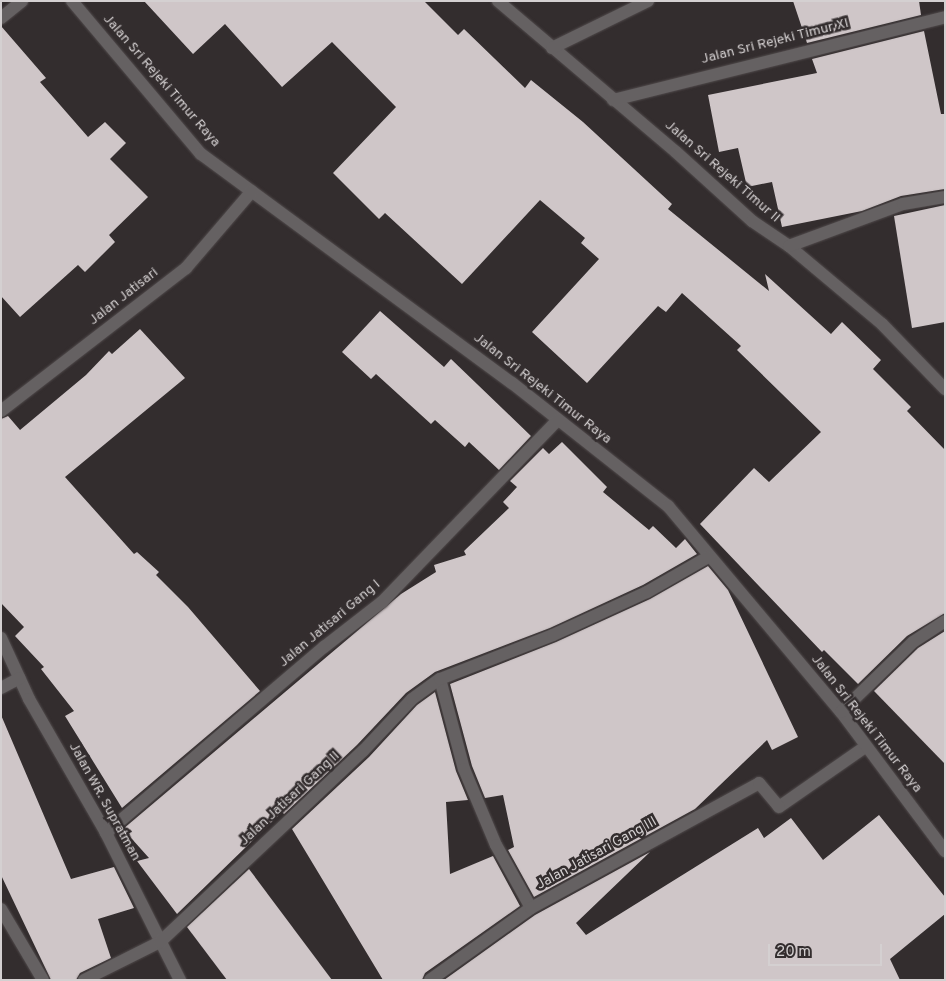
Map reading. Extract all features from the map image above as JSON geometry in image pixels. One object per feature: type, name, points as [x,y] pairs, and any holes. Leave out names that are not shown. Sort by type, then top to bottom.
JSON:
[{"type":"street","points":[[1,18],[22,1]]},
{"type":"street","name":"Jalan Sri Rejeki Timur Raya","points":[[72,1],[202,154],[558,420],[668,506],[708,557],[841,712],[864,747],[945,851]]},
{"type":"street","name":"Jalan Sri Rejeki Timur II","points":[[498,1],[676,152],[752,221],[789,246],[882,324],[942,383]]},
{"type":"street","points":[[552,48],[648,1]]},
{"type":"street","name":"Jalan Sri Rejeki Timur XI","points":[[613,100],[945,17]]},
{"type":"street","name":"Jalan Jatisari","points":[[1,411],[186,268],[252,191]]},
{"type":"street","points":[[789,246],[903,204],[945,197]]},
{"type":"street","name":"Jalan Jatisari Gang I","points":[[106,833],[324,647],[382,602],[558,420]]},
{"type":"street","name":"Jalan Jatisari Gang II","points":[[84,980],[160,942],[363,751],[412,699],[440,679],[561,631],[647,592],[708,557]]},
{"type":"street","points":[[841,712],[913,642],[945,621]]},
{"type":"street","name":"Jalan WR. Supratman","points":[[1,638],[20,678],[106,833],[180,980]]},
{"type":"street","points":[[1,688],[20,678]]},
{"type":"street","points":[[440,679],[464,769],[496,845],[531,908]]},
{"type":"street","name":"Jalan Jatisari Gang III","points":[[430,980],[531,908],[759,783],[779,807],[864,747]]},
{"type":"street","points":[[1,909],[43,980]]},
{"type":"building","points":[[144,1],[424,1],[458,35],[464,29],[525,88],[531,80],[583,122],[672,204],[668,209],[769,291],[765,274],[831,334],[842,322],[881,360],[873,369],[911,407],[907,411],[945,450],[945,613],[907,636],[858,684],[824,650],[822,652],[700,524],[754,468],[769,482],[821,432],[737,350],[741,346],[682,293],[666,312],[658,306],[587,383],[532,332],[599,259],[581,243],[585,238],[540,200],[462,284],[385,213],[379,219],[333,173],[396,107],[332,42],[282,87],[225,24],[193,54]]},
{"type":"building","points":[[793,1],[919,1],[921,15],[807,43]]},
{"type":"building","points":[[1,26],[46,78],[40,82],[88,137],[105,122],[126,143],[110,159],[148,197],[109,235],[115,242],[85,272],[78,265],[20,317],[1,296]]},
{"type":"building","points":[[924,31],[941,114],[945,114],[945,189],[901,196],[862,211],[782,227],[772,182],[747,187],[738,148],[719,152],[708,95],[817,73],[812,59]]},
{"type":"building","points":[[945,205],[945,322],[912,328],[894,216]]},
{"type":"building","points":[[380,311],[444,367],[451,359],[531,436],[499,470],[469,442],[465,447],[435,420],[431,424],[376,374],[371,379],[342,352]]},
{"type":"building","points":[[140,329],[185,378],[65,477],[134,554],[137,552],[159,572],[156,575],[188,607],[260,691],[122,808],[65,716],[74,711],[41,669],[44,667],[15,636],[24,627],[1,603],[1,419],[8,416],[20,430],[86,375],[109,351],[112,354]]},
{"type":"building","points":[[562,442],[607,487],[603,492],[649,530],[653,526],[676,548],[685,539],[697,554],[643,585],[550,628],[435,672],[406,693],[357,745],[284,814],[282,812],[177,914],[137,861],[149,858],[123,829],[401,594],[436,572],[434,565],[466,555],[464,551],[509,508],[503,502],[517,487],[510,481],[543,448],[549,454]]},
{"type":"building","points":[[708,566],[728,590],[798,737],[772,750],[767,740],[695,809],[534,897],[508,850],[514,847],[503,795],[485,798],[472,766],[450,684],[556,642],[650,599]]},
{"type":"building","points":[[945,631],[945,764],[874,691],[918,648]]},
{"type":"building","points":[[435,692],[456,771],[468,800],[446,802],[450,874],[493,856],[520,906],[425,973],[422,980],[383,980],[292,829],[369,757],[417,705]]},
{"type":"building","points":[[1,715],[71,879],[114,867],[134,908],[98,919],[111,958],[80,973],[76,980],[51,980],[1,875]]},
{"type":"building","points":[[879,815],[945,897],[945,914],[890,959],[900,980],[444,980],[535,915],[650,852],[576,923],[586,935],[758,828],[764,838],[791,818],[823,860]]},
{"type":"building","points":[[249,869],[332,980],[227,980],[187,927]]}]
